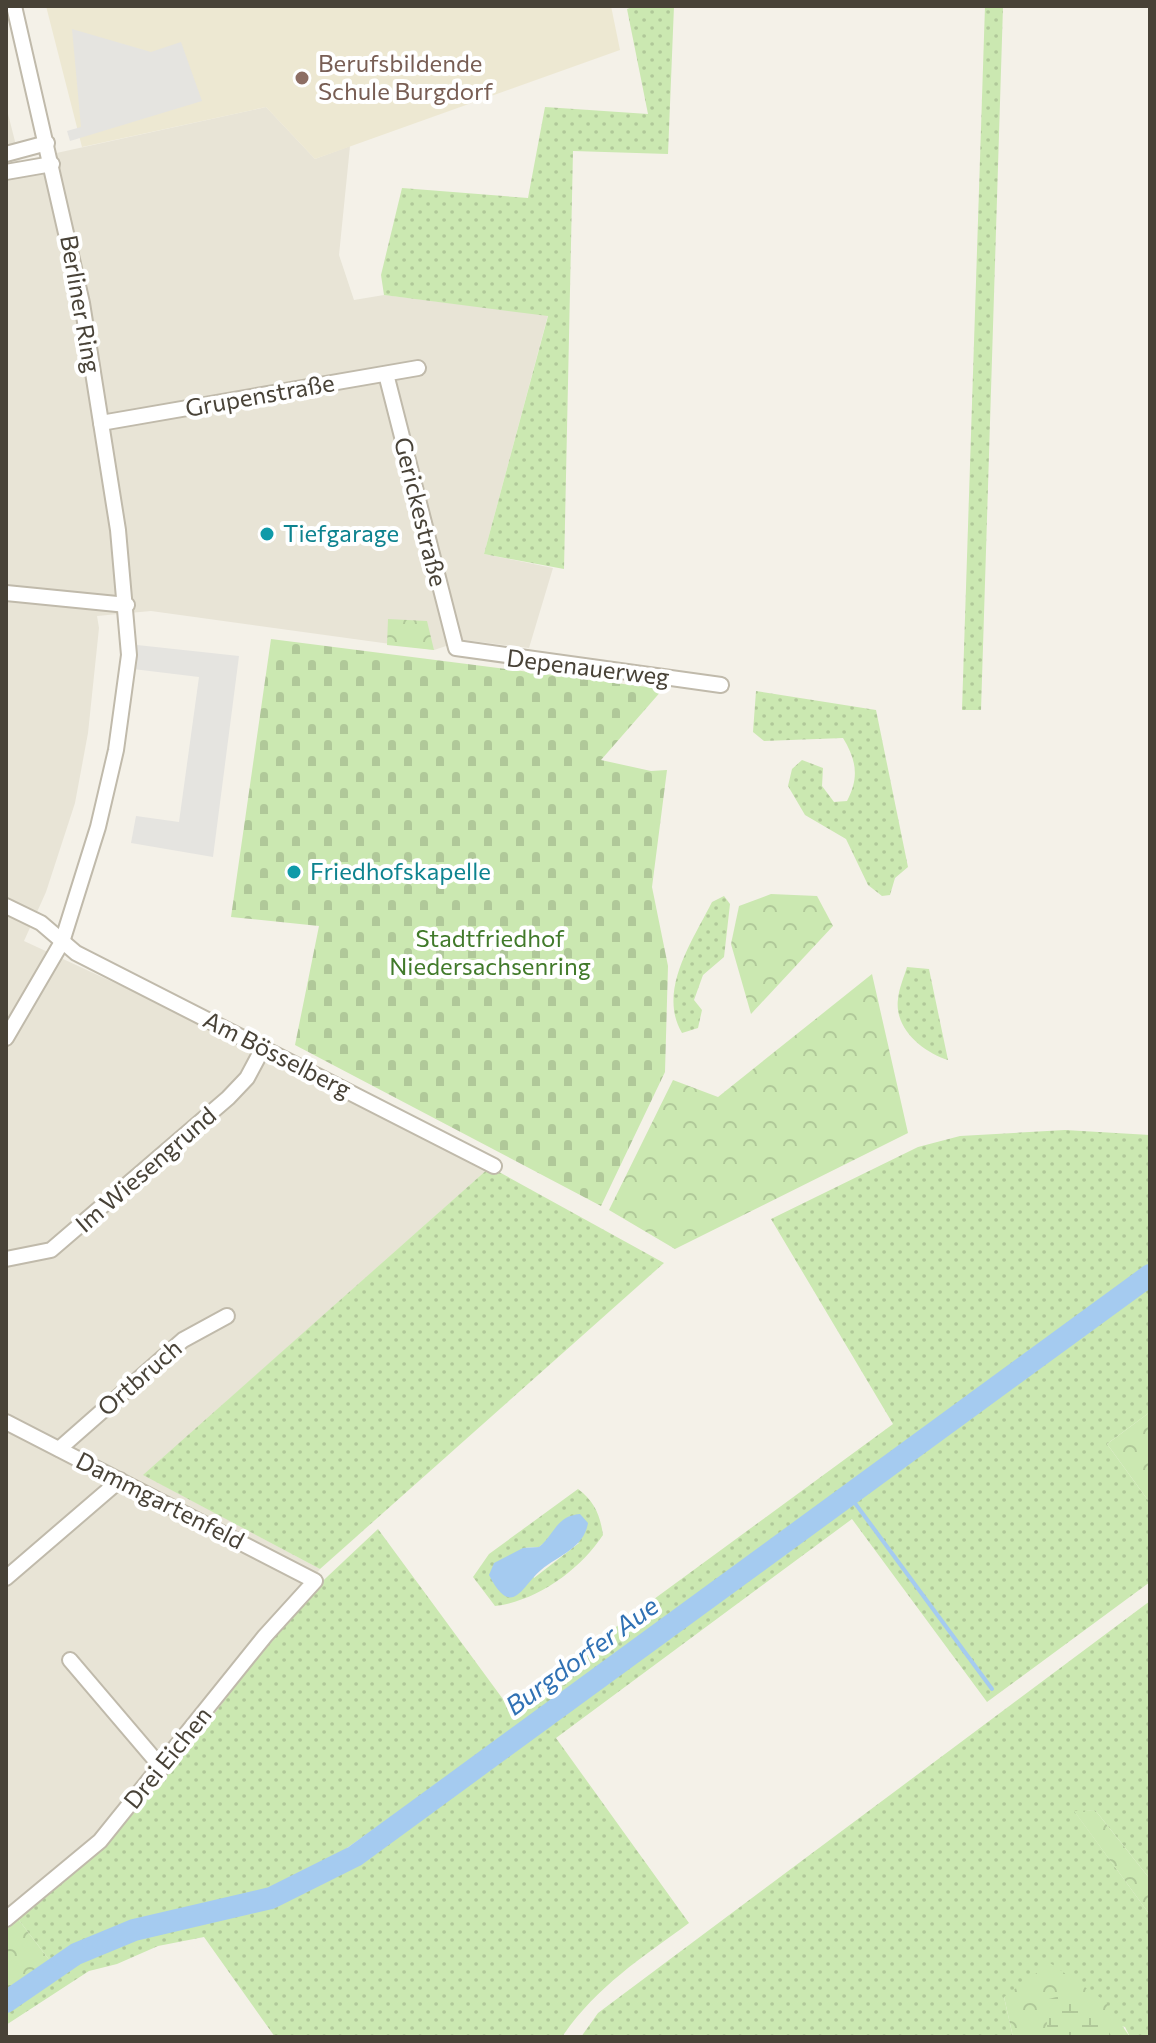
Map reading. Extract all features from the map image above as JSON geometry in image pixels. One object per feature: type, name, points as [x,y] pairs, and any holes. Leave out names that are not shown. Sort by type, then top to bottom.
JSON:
[{"type":"street","name":"Berliner Ring","points":[[6,1038],[62,942],[98,827],[116,750],[129,655],[127,605],[82,303],[14,6]]},
{"type":"street","points":[[6,154],[47,143]]},
{"type":"street","points":[[6,172],[52,164]]},
{"type":"street","name":"Grupenstraße","points":[[101,423],[418,368]]},
{"type":"street","name":"Gerickestraße","points":[[386,374],[456,648]]},
{"type":"street","points":[[6,593],[127,605]]},
{"type":"street","name":"Depenauerweg","points":[[456,648],[466,652],[721,685]]},
{"type":"street","name":"Am Bösselberg","points":[[6,906],[41,923],[62,942],[494,1166]]},
{"type":"street","name":"Im Wiesengrund","points":[[6,1259],[51,1250],[93,1217],[228,1098],[247,1078],[263,1048]]},
{"type":"street","name":"Ortbruch","points":[[59,1449],[183,1340],[227,1316]]},
{"type":"street","name":"Dammgartenfeld","points":[[6,1422],[315,1581]]},
{"type":"street","points":[[6,1578],[120,1480]]},
{"type":"street","name":"Drei Eichen","points":[[6,1919],[100,1841],[162,1768],[265,1636],[315,1581]]},
{"type":"street","points":[[70,1660],[162,1768]]},
{"type":"shaded area","name":"Berufsbildende Schule Burgdorf","points":[[46,6],[611,6],[620,50],[315,159],[266,107],[82,147]]},
{"type":"shaded area","points":[[72,29],[151,52],[181,42],[202,101],[70,141],[67,131],[81,127]]},
{"type":"shaded area","points":[[6,106],[20,161],[266,107],[315,159],[350,146],[339,255],[354,300],[384,295],[548,315],[484,554],[553,568],[529,648],[464,640],[434,650],[151,611],[97,616],[99,628],[88,733],[75,803],[46,892],[24,941],[193,1019],[490,1167],[144,1475],[320,1569],[175,1766],[105,1846],[6,1922]]},
{"type":"shaded area","points":[[137,645],[239,656],[213,857],[131,843],[136,816],[179,822],[199,677],[133,669]]},
{"type":"green space","points":[[635,6],[674,6],[668,154],[573,151],[564,569],[484,554],[548,316],[384,295],[381,275],[402,188],[528,198],[545,107],[648,114],[627,9]]},
{"type":"green space","points":[[985,6],[1003,6],[981,710],[962,710]]},
{"type":"green space","points":[[388,619],[427,621],[434,650],[387,645]]},
{"type":"green space","name":"Stadtfriedhof Niedersachsenring","points":[[271,639],[663,689],[601,760],[651,771],[667,770],[652,887],[668,966],[665,1072],[601,1206],[295,1045],[319,926],[231,917]]},
{"type":"green space","points":[[756,691],[876,710],[908,867],[895,878],[890,895],[882,896],[868,885],[846,839],[805,815],[788,786],[792,769],[802,760],[823,768],[822,786],[834,802],[847,801],[855,770],[843,738],[764,741],[753,732]]},
{"type":"green space","points":[[771,894],[817,896],[833,926],[751,1014],[731,944],[739,906]]},
{"type":"green space","points":[[724,896],[730,904],[724,957],[703,975],[694,1000],[702,1010],[698,1028],[682,1033],[675,1017],[673,1000],[680,966],[712,902]]},
{"type":"green space","points":[[907,967],[929,969],[948,1060],[920,1045],[901,1020],[898,999]]},
{"type":"green space","points":[[872,974],[908,1133],[675,1249],[609,1210],[673,1080],[718,1097]]},
{"type":"green space","points":[[1065,1130],[1150,1135],[1150,1265],[522,1725],[337,1855],[258,1894],[129,1925],[50,1961],[15,1915],[105,1846],[175,1766],[293,1609],[378,1529],[508,1706],[893,1424],[771,1219],[918,1147],[960,1136]]},
{"type":"green space","points":[[490,1167],[664,1263],[320,1569],[143,1475]]},
{"type":"green space","points":[[1150,1281],[1150,1412],[1107,1444],[1150,1503],[1150,1582],[987,1702],[852,1519],[556,1738],[689,1923],[604,1989],[562,2037],[275,2037],[204,1937],[158,1946],[117,1964],[89,1971],[6,2025],[6,2009],[78,1958],[133,1937],[206,1922],[273,1903],[358,1860]]},
{"type":"green space","points":[[1150,1412],[1150,1503],[1107,1444]]},
{"type":"green space","points":[[578,1489],[593,1504],[598,1515],[603,1535],[593,1548],[570,1572],[526,1598],[495,1606],[473,1577],[489,1554]],"holes":[[[545,1542],[579,1543],[534,1578],[523,1548],[539,1547]]]},
{"type":"green space","points":[[1150,1601],[1150,1879],[1095,1810],[1075,1812],[1150,1915],[1150,2037],[1130,2037],[1125,2027],[1004,1997],[1013,2037],[581,2037],[598,2013]]},
{"type":"green space","points":[[1095,1810],[1150,1879],[1150,1915],[1074,1811]]},
{"type":"green space","points":[[15,1915],[50,1961],[6,1990],[6,1922]]},
{"type":"green space","points":[[1050,1963],[1105,2001],[1130,2037],[1013,2037],[1004,1997]]},
{"type":"green space","points":[[1064,1995],[1098,2015],[1112,2037],[1048,2037],[1045,2000]]},
{"type":"water","points":[[580,1514],[588,1523],[586,1532],[576,1545],[541,1570],[516,1595],[504,1595],[497,1588],[489,1575],[494,1563],[523,1548],[539,1547],[561,1522]]},
{"type":"waterway","name":"Burgdorfer Aue","points":[[6,2002],[76,1954],[134,1930],[271,1898],[355,1856],[1150,1275]]},
{"type":"waterway","points":[[849,1495],[992,1689]]},
{"type":"place","name":"Berufsbildende Schule Burgdorf","points":[[302,78]]},
{"type":"place","name":"Tiefgarage","points":[[267,534]]},
{"type":"place","name":"Friedhofskapelle","points":[[294,872]]}]
